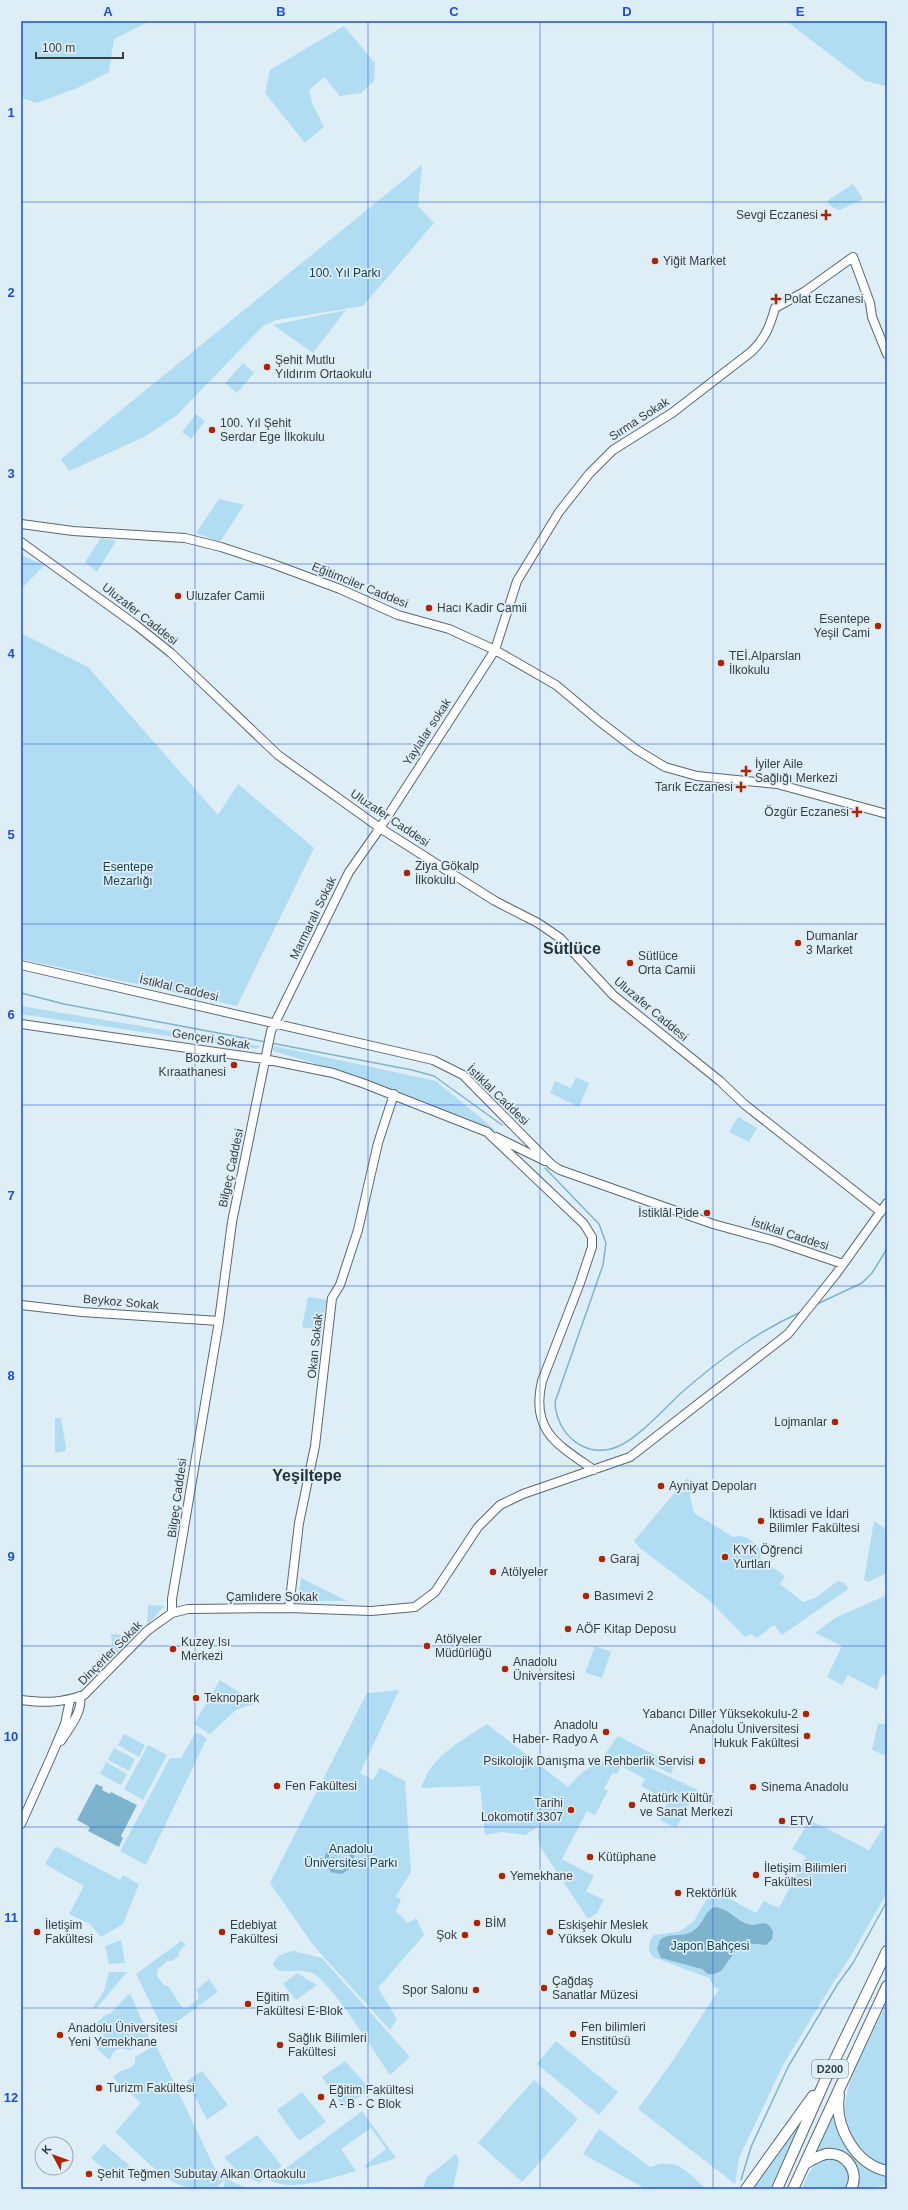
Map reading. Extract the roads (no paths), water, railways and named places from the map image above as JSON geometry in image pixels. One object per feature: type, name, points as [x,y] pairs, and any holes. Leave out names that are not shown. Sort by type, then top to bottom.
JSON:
[{"type":"highway","points":[[871,1984],[887,1946]]},
{"type":"highway","name":"D200","points":[[777,2189],[827,2076],[887,1951]]},
{"type":"highway","name":"D200","points":[[793,2189],[887,1986]]},
{"type":"highway","points":[[746,2189],[827,2076]]},
{"type":"highway","points":[[842,2082],[838,2102],[840,2123],[847,2139],[870,2163],[887,2171]]},
{"type":"highway","points":[[805,2164],[816,2157],[827,2154],[842,2157],[852,2165],[855,2182],[851,2189]]},
{"type":"street","name":"Sırma Sokak","points":[[495,650],[517,581],[559,512],[589,474],[613,450],[672,413],[751,352],[762,341],[769,330],[775,308],[804,292],[853,258],[870,303],[872,317],[887,354]]},
{"type":"street","name":"Eğitimciler Caddesi","points":[[21,524],[73,531],[185,538],[221,547],[340,589],[398,615],[449,629],[495,650],[556,685],[637,750],[665,766],[693,775],[777,784],[887,814]]},
{"type":"street","name":"Uluzafer Caddesi","points":[[21,542],[142,629],[171,653],[278,755],[380,828],[495,900],[538,923],[560,938],[613,995],[720,1081],[744,1104],[881,1212]]},
{"type":"street","name":"Yaylalar sokak","points":[[380,828],[495,650]]},
{"type":"street","name":"Marmaralı Sokak","points":[[275,1022],[350,872],[380,828]]},
{"type":"street","name":"İstiklal Caddesi","points":[[21,965],[275,1022],[322,1036],[432,1060],[464,1075],[552,1165],[584,1179],[713,1224],[775,1241],[843,1264]]},
{"type":"street","name":"Bilgeç Caddesi","points":[[172,1613],[172,1599],[188,1513],[199,1430],[219,1321],[232,1222],[249,1147],[266,1048],[270,1031],[275,1022]]},
{"type":"street","name":"Gençeri Sokak","points":[[21,1024],[264,1059],[333,1073],[394,1094],[487,1132],[552,1165]]},
{"type":"street","name":"Okan Sokak","points":[[289,1608],[299,1523],[315,1446],[332,1298],[340,1285],[358,1230],[378,1142],[394,1094]]},
{"type":"street","points":[[487,1132],[584,1224],[592,1237],[592,1247],[580,1283],[542,1381],[539,1394],[539,1413],[551,1437],[594,1470]]},
{"type":"street","points":[[843,1264],[887,1203]]},
{"type":"street","name":"Çamlıdere Sokak","points":[[172,1613],[201,1608],[371,1610],[415,1607],[435,1592],[478,1527],[500,1505],[529,1492],[625,1460],[639,1452],[792,1331],[843,1264]]},
{"type":"street","name":"Beykoz Sokak","points":[[21,1305],[82,1312],[219,1321]]},
{"type":"street","name":"Dinçerler Sokak","points":[[21,1700],[49,1703],[70,1700],[82,1696],[147,1631],[172,1613]]},
{"type":"street","points":[[51,1757],[76,1717],[82,1696]]},
{"type":"street","points":[[21,1824],[65,1724],[70,1700]]},
{"type":"waterway","points":[[21,993],[64,1004],[266,1042]]},
{"type":"waterway","points":[[271,1043],[412,1070],[434,1076],[502,1125]]},
{"type":"waterway","points":[[545,1168],[599,1224],[606,1243],[603,1265],[555,1402],[557,1414],[561,1424],[567,1434],[575,1442],[595,1450],[607,1450],[626,1442],[643,1430],[681,1393],[723,1359],[753,1338],[801,1312]]},
{"type":"waterway","points":[[815,1305],[862,1283],[872,1273],[887,1249]]},
{"type":"waterway","points":[[741,2180],[751,2147],[788,2067],[837,1985],[853,1963],[887,1901]]},
{"type":"place","name":"Sevgi Eczanesi","points":[[826,215]]},
{"type":"place","name":"Yiğit Market","points":[[655,261]]},
{"type":"place","name":"Polat Eczanesi","points":[[776,299]]},
{"type":"place","name":"Şehit Mutlu Yıldırım Ortaokulu","points":[[267,367]]},
{"type":"place","name":"100. Yıl Şehit Serdar Ege İlkokulu","points":[[212,430]]},
{"type":"place","name":"Uluzafer Camii","points":[[178,596]]},
{"type":"place","name":"Hacı Kadir Camii","points":[[429,608]]},
{"type":"place","name":"Esentepe Yeşil Cami","points":[[878,626]]},
{"type":"place","name":"TEİ.Alparslan İlkokulu","points":[[721,663]]},
{"type":"place","name":"İyiler Aile Sağlığı Merkezi","points":[[746,771]]},
{"type":"place","name":"Tarık Eczanesi","points":[[741,787]]},
{"type":"place","name":"Özgür Eczanesi","points":[[857,812]]},
{"type":"place","name":"Ziya Gökalp İlkokulu","points":[[407,873]]},
{"type":"place","name":"Dumanlar 3 Market","points":[[798,943]]},
{"type":"place","name":"Sütlüce Orta Camii","points":[[630,963]]},
{"type":"place","name":"Bozkurt Kıraathanesi","points":[[234,1065]]},
{"type":"place","name":"İstiklâl Pide","points":[[707,1213]]},
{"type":"place","name":"Lojmanlar","points":[[835,1422]]},
{"type":"place","name":"Ayniyat Depoları","points":[[661,1486]]},
{"type":"place","name":"İktisadi ve İdari Bilimler Fakültesi","points":[[761,1521]]},
{"type":"place","name":"KYK Öğrenci Yurtları","points":[[725,1557]]},
{"type":"place","name":"Garaj","points":[[602,1559]]},
{"type":"place","name":"Atölyeler","points":[[493,1572]]},
{"type":"place","name":"Basımevi 2","points":[[586,1596]]},
{"type":"place","name":"AÖF Kitap Deposu","points":[[568,1629]]},
{"type":"place","name":"Atölyeler Müdürlüğü","points":[[427,1646]]},
{"type":"place","name":"Kuzey Isı Merkezi","points":[[173,1649]]},
{"type":"place","name":"Anadolu Üniversitesi","points":[[505,1669]]},
{"type":"place","name":"Teknopark","points":[[196,1698]]},
{"type":"place","name":"Yabancı Diller Yüksekokulu-2","points":[[806,1714]]},
{"type":"place","name":"Anadolu Haber- Radyo A","points":[[606,1732]]},
{"type":"place","name":"Anadolu Üniversitesi Hukuk Fakültesi","points":[[807,1736]]},
{"type":"place","name":"Psikolojik Danışma ve Rehberlik Servisi","points":[[702,1761]]},
{"type":"place","name":"Fen Fakültesi","points":[[277,1786]]},
{"type":"place","name":"Sinema Anadolu","points":[[753,1787]]},
{"type":"place","name":"Atatürk Kültür ve Sanat Merkezi","points":[[632,1805]]},
{"type":"place","name":"Tarihi Lokomotif 3307","points":[[571,1810]]},
{"type":"place","name":"ETV","points":[[782,1821]]},
{"type":"place","name":"Kütüphane","points":[[590,1857]]},
{"type":"place","name":"İletişim Bilimleri Fakültesi","points":[[756,1875]]},
{"type":"place","name":"Yemekhane","points":[[502,1876]]},
{"type":"place","name":"Rektörlük","points":[[678,1893]]},
{"type":"place","name":"BİM","points":[[477,1923]]},
{"type":"place","name":"İletişim Fakültesi","points":[[37,1932]]},
{"type":"place","name":"Edebiyat Fakültesi","points":[[222,1932]]},
{"type":"place","name":"Eskişehir Meslek Yüksek Okulu","points":[[550,1932]]},
{"type":"place","name":"Şok","points":[[465,1935]]},
{"type":"place","name":"Çağdaş Sanatlar Müzesi","points":[[544,1988]]},
{"type":"place","name":"Spor Salonu","points":[[476,1990]]},
{"type":"place","name":"Eğitim Fakültesi E-Blok","points":[[248,2004]]},
{"type":"place","name":"Fen bilimleri Enstitüsü","points":[[573,2034]]},
{"type":"place","name":"Anadolu Üniversitesi Yeni Yemekhane","points":[[60,2035]]},
{"type":"place","name":"Sağlık Bilimleri Fakültesi","points":[[280,2045]]},
{"type":"place","name":"Turizm Fakültesi","points":[[99,2088]]},
{"type":"place","name":"Eğitim Fakültesi A - B - C Blok","points":[[321,2097]]},
{"type":"place","name":"Şehit Teğmen Subutay Alkan Ortaokulu","points":[[89,2174]]},
{"type":"district","name":"Sütlüce","points":[[572,948]]},
{"type":"district","name":"Yeşiltepe","points":[[307,1475]]},
{"type":"park label","name":"100. Yıl Parkı","points":[[345,273]]},
{"type":"park label","name":"Esentepe Mezarlığı","points":[[128,874]]},
{"type":"park label","name":"Anadolu Üniversitesi Parkı","points":[[351,1856]]},
{"type":"park label","name":"Japon Bahçesi","points":[[710,1946]]}]
